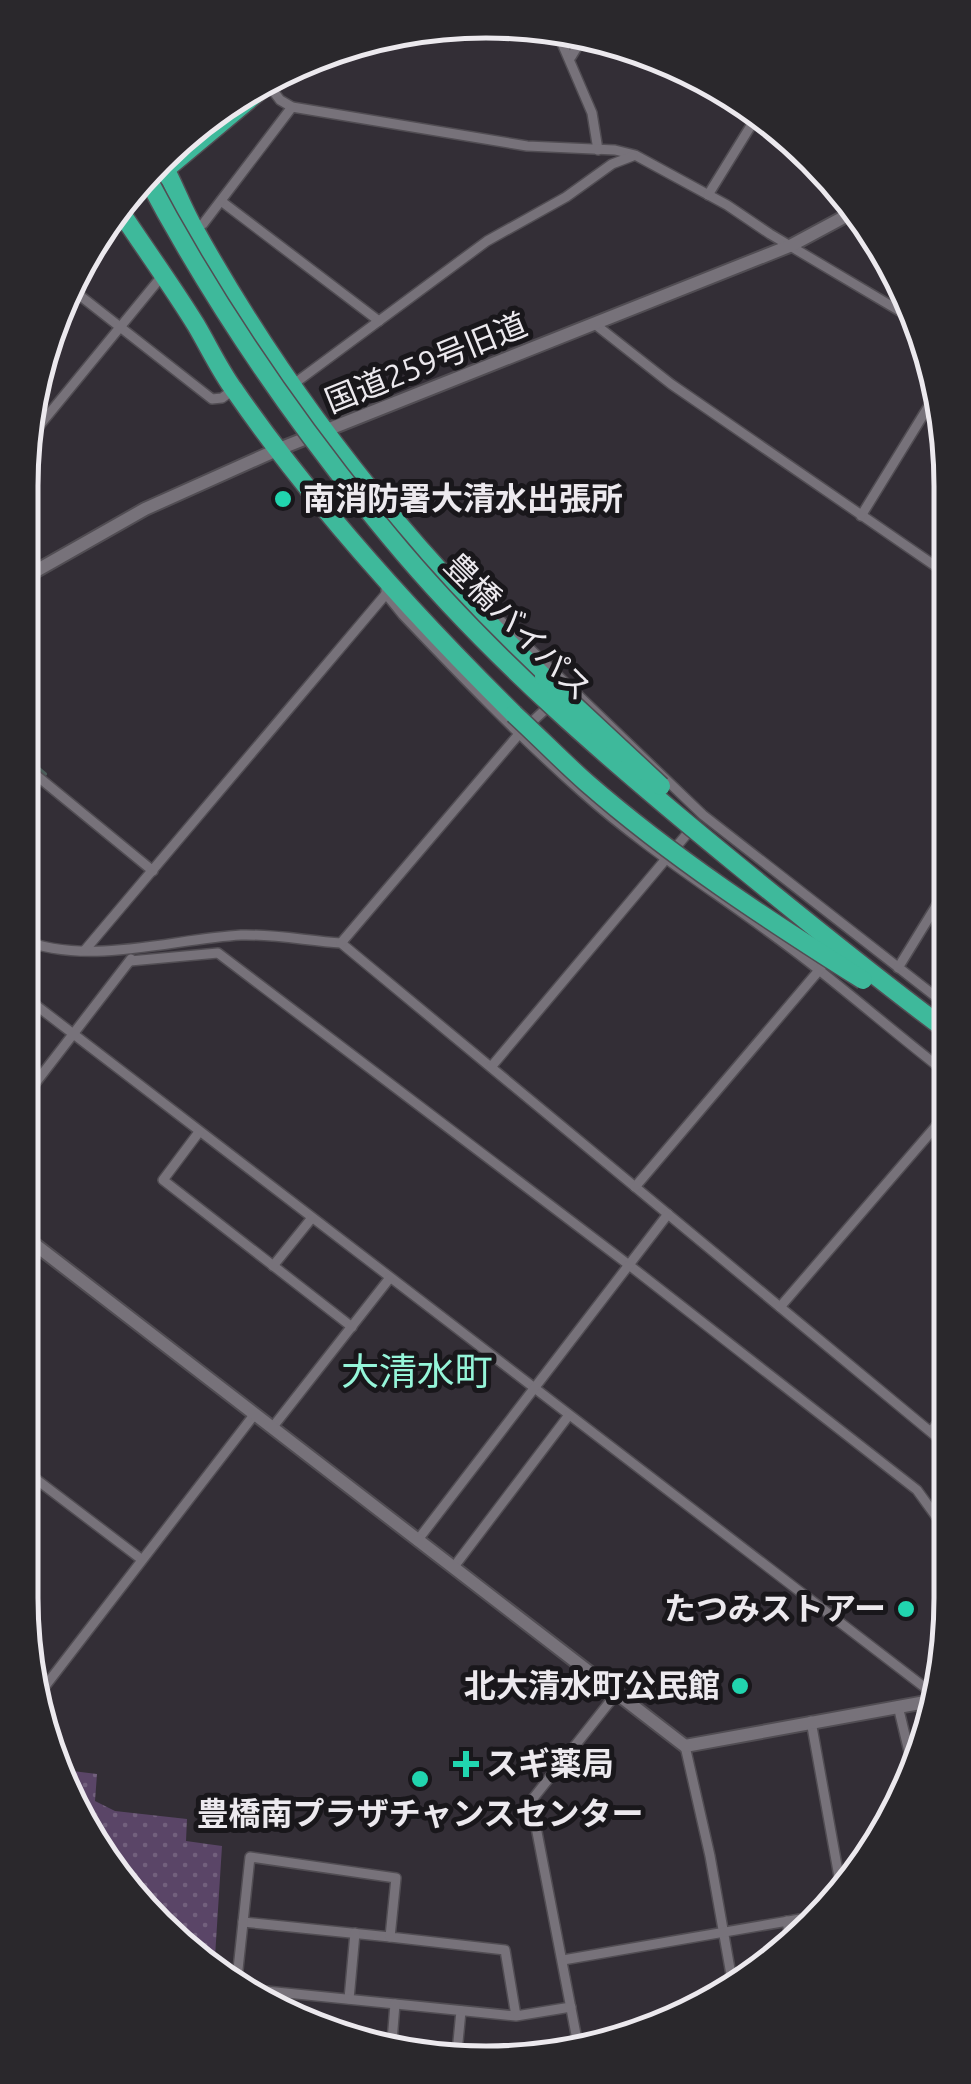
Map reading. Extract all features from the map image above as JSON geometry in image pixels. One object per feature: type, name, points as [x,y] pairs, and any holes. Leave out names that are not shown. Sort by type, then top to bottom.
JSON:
[{"type":"highway","points":[[167,171],[194,228],[324,433],[424,554],[544,678],[694,817],[712,845]]},
{"type":"highway","name":"豊橋バイパス","points":[[152,187],[227,316],[294,414],[390,538],[478,634],[571,724],[712,845],[934,1021]]},
{"type":"highway","points":[[128,217],[233,390],[386,587],[587,783],[766,919],[934,1023]]},
{"type":"street","points":[[564,44],[592,113],[598,150]]},
{"type":"street","points":[[571,57],[577,47]]},
{"type":"street","points":[[276,90],[280,100],[292,107],[526,146],[635,154],[897,310]]},
{"type":"street","points":[[194,228],[203,224],[292,107]]},
{"type":"street","points":[[708,196],[751,125]]},
{"type":"street","points":[[292,386],[487,241],[566,197],[612,164],[635,154]]},
{"type":"street","points":[[221,201],[379,321]]},
{"type":"street","name":"国道259号旧道","points":[[38,570],[145,509],[279,450],[792,245],[844,217]]},
{"type":"street","points":[[42,423],[162,276]]},
{"type":"street","points":[[80,295],[212,398],[222,398],[233,390]]},
{"type":"street","points":[[596,325],[671,384],[934,565]]},
{"type":"street","points":[[861,516],[927,409]]},
{"type":"street","points":[[424,554],[463,582],[703,815],[934,995]]},
{"type":"street","points":[[85,950],[386,587],[456,671],[584,794],[666,860],[819,970],[934,1064]]},
{"type":"street","points":[[341,944],[519,734],[569,687]]},
{"type":"street","points":[[38,777],[153,870]]},
{"type":"street","points":[[491,1068],[703,815]]},
{"type":"street","points":[[898,968],[934,908]]},
{"type":"street","points":[[635,1187],[853,933]]},
{"type":"street","points":[[38,945],[85,950],[242,935],[341,944],[934,1435]]},
{"type":"street","points":[[38,1078],[133,957],[132,947]]},
{"type":"street","points":[[130,961],[218,953],[917,1490],[934,1514]]},
{"type":"street","points":[[38,1007],[925,1687]]},
{"type":"street","points":[[780,1307],[934,1128]]},
{"type":"street","points":[[199,1132],[163,1180],[352,1327]]},
{"type":"street","points":[[416,1542],[668,1214]]},
{"type":"street","points":[[274,1266],[311,1219]]},
{"type":"street","points":[[38,1247],[416,1542],[686,1746],[731,1973]]},
{"type":"street","points":[[272,1428],[388,1279]]},
{"type":"street","points":[[46,1685],[254,1414]]},
{"type":"street","points":[[452,1569],[569,1415]]},
{"type":"street","points":[[931,1432],[934,1428]]},
{"type":"street","points":[[38,1481],[141,1559]]},
{"type":"street","points":[[577,2037],[531,1801],[616,1694]]},
{"type":"street","points":[[686,1746],[921,1702]]},
{"type":"street","points":[[898,1706],[908,1747]]},
{"type":"street","points":[[811,1722],[838,1874]]},
{"type":"street","points":[[238,1972],[250,1858],[396,1878],[390,1936]]},
{"type":"street","points":[[563,1960],[797,1920]]},
{"type":"street","points":[[243,1922],[506,1950],[516,2016]]},
{"type":"street","points":[[787,1922],[788,1928]]},
{"type":"street","points":[[348,1999],[355,1933]]},
{"type":"street","points":[[273,1992],[516,2016],[571,2007]]},
{"type":"street","points":[[392,2037],[395,2004]]},
{"type":"street","points":[[458,2046],[461,2010]]},
{"type":"shaded area","points":[[72,1771],[97,1774],[95,1801],[115,1811],[187,1819],[186,1841],[222,1846],[215,1955],[169,1915],[130,1871],[98,1823]]},
{"type":"waterway","points":[[38,768],[45,774]]},
{"type":"place","name":"南消防署大清水出張所","points":[[283,499]]},
{"type":"place","name":"たつみストアー","points":[[906,1609]]},
{"type":"place","name":"北大清水町公民館","points":[[740,1686]]},
{"type":"place","name":"スギ薬局","points":[[466,1764]]},
{"type":"place","name":"豊橋南プラザチャンスセンター","points":[[420,1779]]},
{"type":"district","name":"大清水町","points":[[417,1372]]}]
